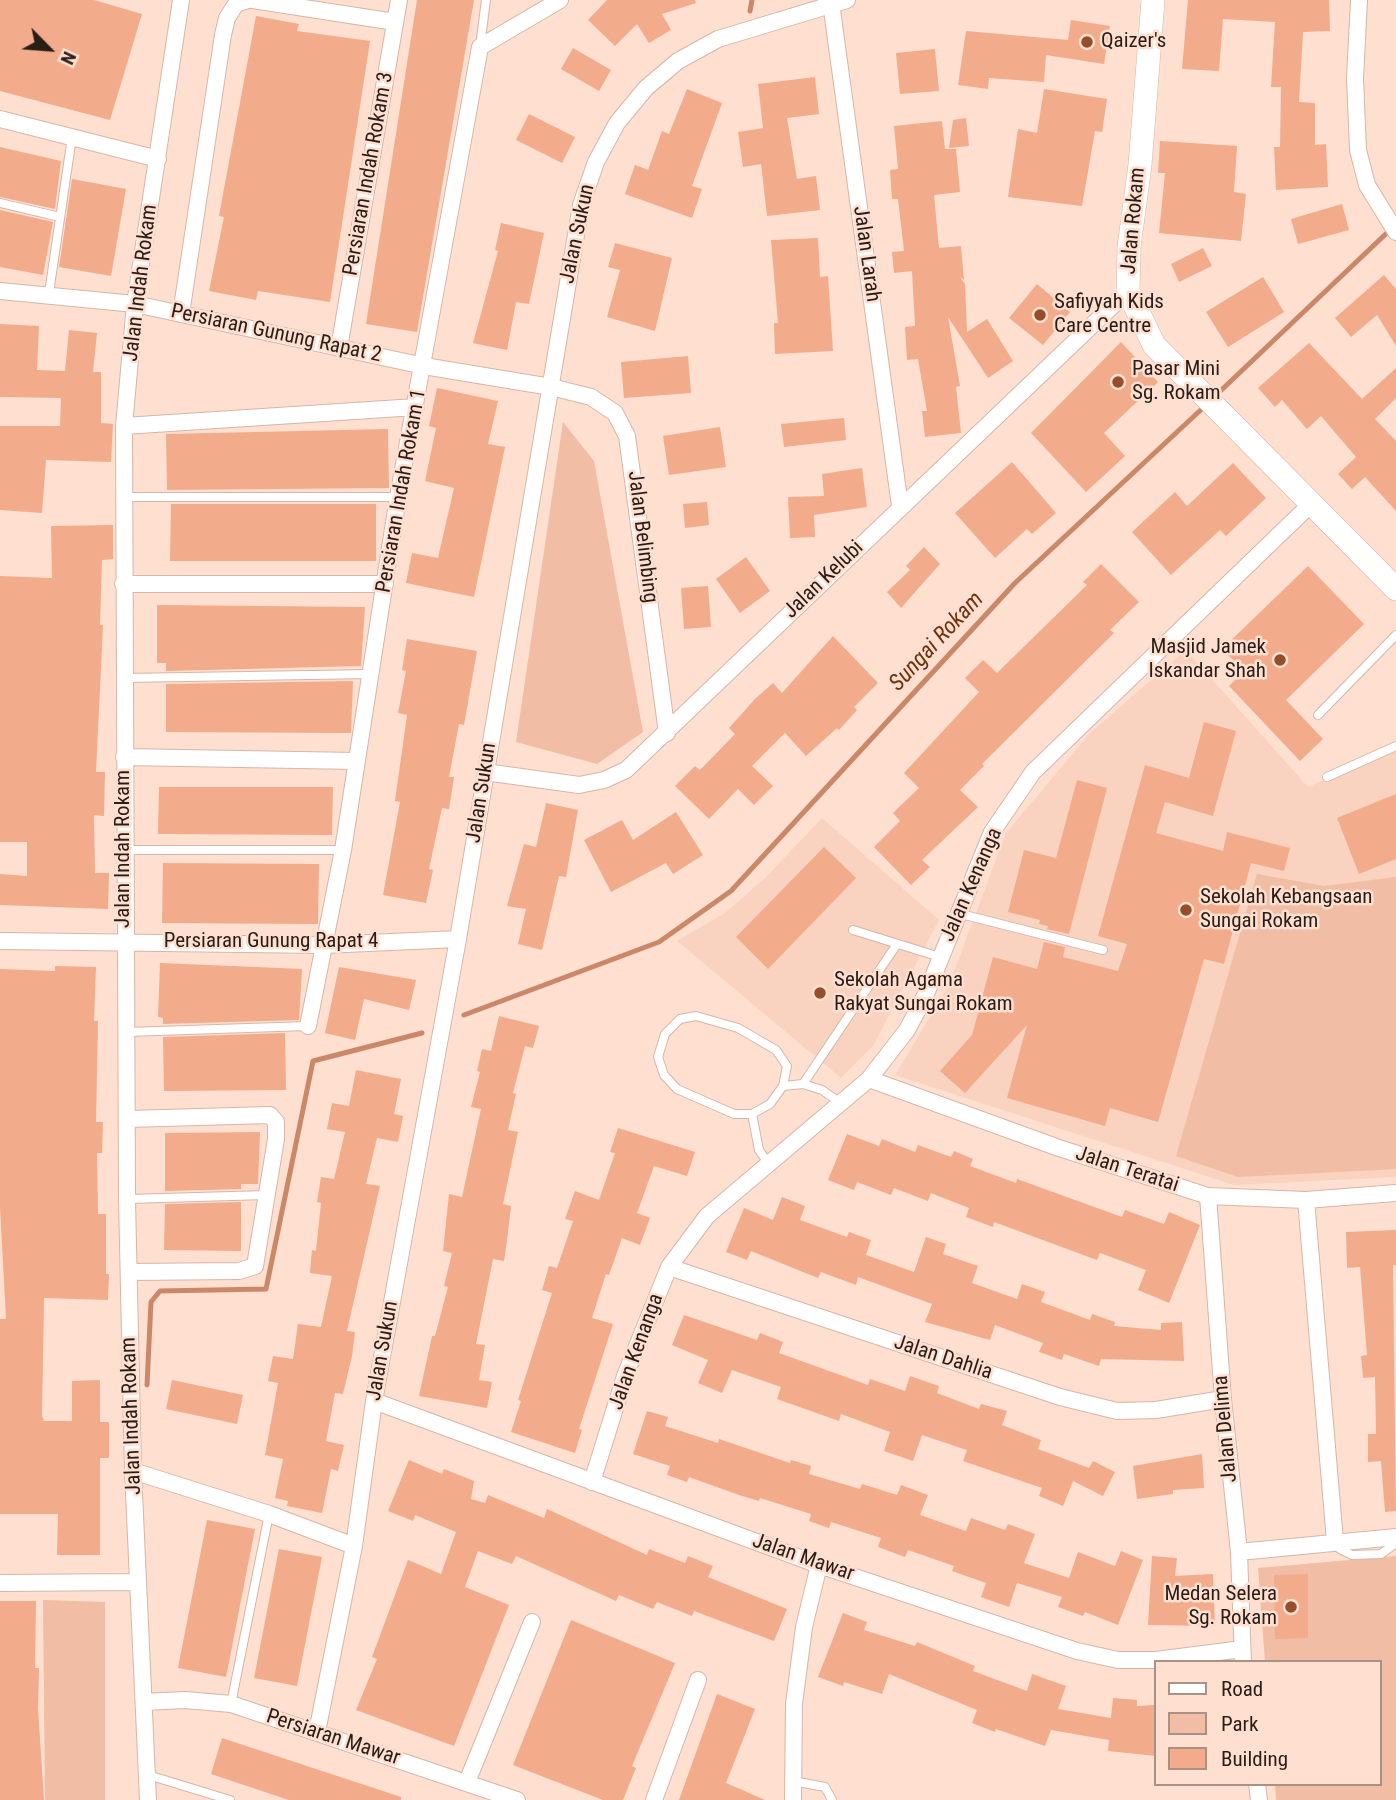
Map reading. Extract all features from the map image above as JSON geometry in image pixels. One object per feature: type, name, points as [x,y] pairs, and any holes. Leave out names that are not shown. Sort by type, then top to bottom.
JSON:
[{"type":"main road","name":"Jalan Rokam","points":[[1153,0],[1140,165],[1129,247],[1128,291],[1154,345],[1178,372],[1396,589]]},
{"type":"street","name":"Jalan Indah Rokam","points":[[148,1800],[133,1471],[127,1199],[124,426],[135,304],[181,0]]},
{"type":"street","points":[[181,314],[223,35],[227,18],[236,4],[251,0],[395,22]]},
{"type":"street","name":"Persiaran Indah Rokam 3","points":[[339,348],[399,0]]},
{"type":"street","points":[[480,47],[560,0]]},
{"type":"street","points":[[1359,0],[1356,78],[1358,150],[1367,185],[1396,232]]},
{"type":"street","name":"Jalan Sukun","points":[[317,1732],[354,1546],[374,1401],[458,939],[582,205],[596,163],[617,123],[646,88],[677,61],[718,39],[839,1]]},
{"type":"street","name":"Jalan Larah","points":[[839,1],[900,506]]},
{"type":"street","name":"Persiaran Indah Rokam 1","points":[[308,1026],[343,850],[398,497],[480,47]]},
{"type":"street","points":[[0,119],[158,159]]},
{"type":"street","name":"Persiaran Gunung Rapat 2","points":[[0,291],[48,293],[135,304],[424,366],[551,387]]},
{"type":"street","name":"Jalan Kelubi","points":[[485,772],[579,785],[604,780],[626,770],[1128,291]]},
{"type":"street","name":"Jalan Belimbing","points":[[551,387],[591,397],[615,413],[627,436],[667,733]]},
{"type":"street","points":[[124,426],[416,407]]},
{"type":"street","name":"Jalan Kenanga","points":[[592,1482],[625,1376],[669,1267],[707,1216],[869,1079],[907,1030],[992,832],[1033,772],[1311,504]]},
{"type":"street","points":[[123,584],[385,584]]},
{"type":"street","points":[[124,757],[357,761]]},
{"type":"street","name":"Persiaran Gunung Rapat 4","points":[[0,941],[324,945],[458,939]]},
{"type":"street","name":"Jalan Teratai","points":[[869,1079],[1059,1148],[1208,1196],[1306,1200],[1396,1193]]},
{"type":"street","points":[[128,1119],[270,1115],[276,1122],[268,1195],[255,1266],[239,1271],[129,1272]]},
{"type":"street","name":"Jalan Delima","points":[[1208,1196],[1223,1399],[1239,1552],[1243,1655]]},
{"type":"street","points":[[1306,1200],[1335,1541]]},
{"type":"street","name":"Jalan Dahlia","points":[[669,1267],[1060,1397],[1116,1411],[1156,1410],[1223,1399]]},
{"type":"street","name":"Jalan Mawar","points":[[374,1401],[819,1565],[1077,1651],[1118,1660],[1243,1655]]},
{"type":"street","points":[[133,1471],[269,1514],[354,1546]]},
{"type":"street","points":[[1239,1552],[1396,1537]]},
{"type":"street","points":[[793,1800],[794,1704],[804,1627],[819,1565]]},
{"type":"street","points":[[0,1583],[138,1582]]},
{"type":"street","points":[[467,1782],[532,1622]]},
{"type":"street","points":[[654,1800],[698,1680]]},
{"type":"street","name":"Persiaran Mawar","points":[[144,1702],[186,1700],[231,1704],[517,1800]]},
{"type":"lane","points":[[480,47],[486,0]]},
{"type":"lane","points":[[48,293],[72,137]]},
{"type":"lane","points":[[0,202],[60,217]]},
{"type":"lane","points":[[124,497],[398,497]]},
{"type":"lane","points":[[1318,715],[1396,635]]},
{"type":"lane","points":[[124,678],[371,674]]},
{"type":"lane","points":[[1327,777],[1396,746]]},
{"type":"lane","points":[[127,850],[343,850]]},
{"type":"lane","points":[[957,913],[1103,950]]},
{"type":"lane","points":[[853,930],[940,957]]},
{"type":"lane","points":[[803,1084],[897,944]]},
{"type":"lane","points":[[696,1016],[715,1019],[761,1039],[776,1050],[787,1066],[783,1086],[770,1104],[752,1114],[734,1114],[696,1099],[677,1089],[664,1075],[658,1057],[665,1034],[680,1019],[696,1016]]},
{"type":"lane","points":[[127,1032],[308,1026]]},
{"type":"lane","points":[[783,1086],[803,1084],[822,1090],[842,1104]]},
{"type":"lane","points":[[752,1114],[753,1132],[769,1164]]},
{"type":"lane","points":[[127,1199],[268,1195]]},
{"type":"lane","points":[[231,1704],[269,1514]]},
{"type":"lane","points":[[1335,1541],[1340,1549],[1352,1555],[1381,1554],[1396,1543]]},
{"type":"lane","points":[[148,1774],[230,1800]]},
{"type":"lane","points":[[793,1781],[825,1787],[832,1800]]},
{"type":"shaded area","name":"Sekolah Kebangsaan Sungai Rokam","points":[[1186,650],[1308,787],[1396,746],[1396,1177],[1234,1185],[895,1075],[948,987],[1006,833],[1090,733]]},
{"type":"shaded area","name":"Sekolah Agama Rakyat Sungai Rokam","points":[[822,818],[939,920],[873,1046],[841,1078],[677,941],[725,913],[766,877]]},
{"type":"green space","points":[[563,422],[594,461],[643,732],[597,764],[516,742]]},
{"type":"green space","points":[[1257,874],[1324,886],[1396,877],[1396,1169],[1238,1177],[1176,1156]]},
{"type":"green space","points":[[1396,1556],[1396,1800],[1276,1800],[1275,1786],[1382,1786],[1382,1660],[1265,1660],[1258,1568]]},
{"type":"green space","points":[[43,1600],[105,1602],[105,1800],[45,1800]]},
{"type":"building","points":[[0,0],[94,0],[142,14],[110,120],[0,91]]},
{"type":"building","points":[[417,0],[474,0],[417,332],[366,324]]},
{"type":"building","points":[[607,0],[695,0],[696,3],[662,14],[671,30],[649,43],[637,24],[615,46],[588,20]]},
{"type":"building","points":[[1188,0],[1329,0],[1330,31],[1303,32],[1299,102],[1315,103],[1315,145],[1326,144],[1328,187],[1276,190],[1274,147],[1280,147],[1281,87],[1271,87],[1275,22],[1223,19],[1219,71],[1182,69]]},
{"type":"building","points":[[256,16],[299,24],[297,31],[370,41],[330,302],[258,291],[256,300],[209,291],[224,217],[219,216]]},
{"type":"building","points":[[1071,20],[1110,26],[1104,64],[1046,55],[1044,82],[989,78],[988,89],[958,85],[966,31],[1068,40]]},
{"type":"building","points":[[573,48],[611,70],[599,91],[561,69]]},
{"type":"building","points":[[935,49],[939,91],[900,94],[896,53]]},
{"type":"building","points":[[815,77],[819,114],[787,118],[797,179],[816,176],[820,210],[767,216],[761,164],[743,167],[738,132],[763,128],[758,84]]},
{"type":"building","points":[[687,89],[722,103],[692,186],[702,189],[692,218],[625,194],[635,165],[648,170],[662,131],[669,134]]},
{"type":"building","points":[[1044,89],[1107,99],[1102,132],[1095,131],[1082,206],[1008,197],[1018,129],[1037,133]]},
{"type":"building","points":[[529,114],[575,137],[562,163],[516,140]]},
{"type":"building","points":[[966,118],[969,146],[949,148],[953,120]]},
{"type":"building","points":[[942,121],[945,149],[956,149],[960,192],[934,195],[939,248],[961,246],[964,280],[960,277],[965,284],[967,332],[987,319],[1013,361],[988,378],[948,317],[960,386],[956,387],[961,433],[925,437],[922,411],[927,411],[918,359],[907,360],[905,327],[915,326],[912,271],[894,273],[892,252],[904,251],[898,199],[892,199],[890,170],[898,169],[894,126]]},
{"type":"building","points":[[1160,141],[1237,146],[1234,192],[1246,194],[1241,241],[1159,233],[1165,173],[1158,173]]},
{"type":"building","points":[[0,147],[61,161],[55,209],[0,197]]},
{"type":"building","points":[[72,179],[126,189],[111,276],[59,267]]},
{"type":"building","points":[[1342,204],[1349,230],[1298,244],[1291,219]]},
{"type":"building","points":[[0,210],[53,222],[43,275],[0,267]]},
{"type":"building","points":[[501,223],[544,233],[529,304],[516,302],[507,350],[473,343],[498,251],[495,250]]},
{"type":"building","points":[[818,238],[820,277],[828,276],[833,351],[775,354],[774,323],[778,323],[771,240]]},
{"type":"building","points":[[615,243],[672,258],[655,331],[607,317],[620,270],[608,267]]},
{"type":"building","points":[[1203,248],[1212,266],[1179,282],[1171,264]]},
{"type":"building","points":[[1384,275],[1396,289],[1396,346],[1377,315],[1351,337],[1335,318]]},
{"type":"building","points":[[1263,277],[1284,312],[1228,347],[1206,312]]},
{"type":"building","name":"Safiyyah Kids Care Centre","points":[[1037,284],[1070,312],[1043,345],[1009,318]]},
{"type":"building","points":[[0,324],[39,326],[37,370],[65,371],[69,330],[97,333],[93,372],[101,372],[101,423],[113,424],[111,462],[46,460],[42,513],[0,510],[0,426],[60,426],[61,398],[0,397]]},
{"type":"building","points":[[1121,342],[1158,382],[1104,433],[1125,456],[1086,492],[1031,433]]},
{"type":"building","points":[[1309,343],[1362,399],[1396,368],[1396,398],[1375,419],[1396,441],[1396,511],[1365,477],[1352,489],[1338,474],[1356,457],[1321,416],[1307,429],[1282,400],[1275,407],[1258,388]]},
{"type":"building","points":[[688,356],[691,393],[624,398],[621,362]]},
{"type":"building","points":[[437,388],[498,401],[488,444],[505,447],[474,597],[406,583],[412,553],[438,558],[454,488],[425,481],[436,428],[429,426]]},
{"type":"building","points":[[844,418],[846,440],[784,447],[781,424]]},
{"type":"building","points":[[720,427],[726,467],[669,475],[663,436]]},
{"type":"building","points":[[388,429],[389,488],[167,490],[166,434]]},
{"type":"building","points":[[1012,462],[1056,513],[1032,534],[1027,529],[995,558],[955,513]]},
{"type":"building","points":[[1233,463],[1266,498],[1226,536],[1220,530],[1171,575],[1132,532],[1175,492],[1187,506]]},
{"type":"building","points":[[862,468],[867,507],[814,515],[815,537],[790,538],[788,497],[824,496],[822,474]]},
{"type":"building","points":[[707,502],[709,525],[685,528],[683,504]]},
{"type":"building","points":[[171,504],[376,504],[376,561],[170,561]]},
{"type":"building","points":[[113,525],[113,559],[102,560],[100,625],[103,625],[96,772],[105,772],[104,816],[94,815],[95,873],[109,873],[108,909],[0,905],[0,874],[27,876],[27,842],[0,842],[0,576],[52,578],[51,526]]},
{"type":"building","points":[[924,547],[940,564],[901,608],[887,592],[910,570],[906,566]]},
{"type":"building","points":[[746,557],[770,591],[740,613],[716,579]]},
{"type":"building","points":[[1101,564],[1139,602],[1110,630],[1114,633],[982,764],[984,766],[960,790],[978,807],[922,860],[930,867],[911,885],[874,847],[900,821],[893,813],[919,788],[904,773],[979,692],[965,678],[983,660],[997,673],[1087,585],[1083,582]]},
{"type":"building","name":"Masjid Jamek Iskandar Shah","points":[[1308,566],[1364,624],[1286,700],[1323,739],[1300,761],[1229,686],[1244,671],[1222,649]]},
{"type":"building","points":[[708,586],[711,627],[684,629],[681,588]]},
{"type":"building","points":[[157,605],[365,607],[361,666],[166,671],[166,663],[157,663]]},
{"type":"building","points":[[833,636],[878,683],[854,707],[857,710],[839,730],[837,728],[806,756],[785,733],[752,766],[773,786],[754,805],[738,789],[709,819],[675,786],[695,766],[700,770],[735,734],[729,728],[755,699],[773,683],[782,693]]},
{"type":"building","points":[[407,639],[477,651],[464,725],[459,724],[449,777],[454,777],[449,809],[442,808],[429,869],[433,870],[426,903],[383,895],[400,802],[395,801],[407,715],[398,713],[406,671],[402,670]]},
{"type":"building","points":[[353,681],[351,733],[166,732],[166,684]]},
{"type":"building","points":[[1204,722],[1236,731],[1213,816],[1165,802],[1156,833],[1223,851],[1227,832],[1290,848],[1284,871],[1251,863],[1224,964],[1204,959],[1158,1122],[1110,1108],[1105,1126],[1007,1098],[1027,1025],[965,1093],[940,1071],[972,1035],[993,957],[1037,969],[1044,942],[1065,947],[1063,957],[1118,971],[1127,944],[1098,936],[1145,765],[1189,778]]},
{"type":"building","points":[[1077,780],[1107,788],[1069,934],[1047,929],[1048,926],[1039,924],[1040,920],[1008,912],[1024,850],[1056,858]]},
{"type":"building","points":[[159,787],[333,787],[332,835],[158,834]]},
{"type":"building","points":[[1396,794],[1396,859],[1359,874],[1337,818]]},
{"type":"building","points":[[546,803],[578,810],[566,877],[559,876],[542,950],[518,944],[526,909],[507,906],[524,844],[536,847]]},
{"type":"building","points":[[676,812],[703,855],[673,874],[666,863],[611,892],[584,840],[622,820],[633,840]]},
{"type":"building","points":[[824,847],[856,878],[768,969],[736,937]]},
{"type":"building","points":[[163,863],[319,864],[318,924],[162,923]]},
{"type":"building","points":[[160,963],[302,969],[299,1020],[163,1024],[163,1018],[158,1017]]},
{"type":"building","points":[[55,966],[96,967],[96,1122],[103,1122],[102,1153],[97,1153],[98,1214],[106,1214],[106,1274],[109,1274],[108,1300],[44,1298],[42,1416],[44,1421],[72,1421],[72,1381],[100,1380],[100,1422],[109,1422],[109,1458],[100,1458],[100,1555],[57,1555],[58,1514],[0,1514],[0,1319],[6,1319],[0,1207],[0,969],[55,971]]},
{"type":"building","points":[[339,967],[416,980],[409,1010],[364,999],[355,1040],[325,1033]]},
{"type":"building","points":[[499,1016],[539,1026],[533,1048],[525,1046],[513,1093],[516,1094],[508,1130],[518,1132],[503,1204],[511,1206],[504,1261],[493,1259],[476,1344],[485,1345],[479,1380],[492,1382],[487,1408],[419,1396],[432,1336],[435,1336],[448,1287],[444,1286],[452,1253],[443,1251],[449,1194],[462,1197],[481,1109],[471,1107],[480,1072],[477,1071],[482,1049],[491,1051]]},
{"type":"building","points":[[285,1033],[286,1090],[164,1091],[163,1037]]},
{"type":"building","points":[[356,1070],[401,1079],[394,1114],[403,1116],[398,1142],[377,1138],[366,1184],[380,1186],[347,1331],[355,1332],[352,1356],[343,1394],[335,1393],[326,1441],[344,1445],[338,1471],[331,1469],[322,1513],[287,1506],[288,1501],[275,1498],[283,1459],[265,1455],[278,1383],[268,1381],[273,1356],[293,1359],[298,1324],[321,1327],[332,1276],[310,1273],[312,1250],[316,1251],[321,1203],[317,1202],[321,1177],[334,1179],[345,1132],[327,1129],[332,1103],[349,1106]]},
{"type":"building","points":[[618,1128],[695,1152],[687,1176],[654,1166],[637,1213],[650,1218],[640,1245],[622,1238],[609,1275],[606,1274],[592,1318],[613,1324],[579,1429],[582,1430],[575,1453],[511,1432],[521,1401],[518,1400],[552,1293],[542,1290],[549,1266],[557,1268],[573,1221],[565,1219],[575,1191],[599,1200],[615,1153],[610,1152]]},
{"type":"building","points":[[260,1132],[258,1184],[241,1184],[241,1189],[165,1191],[165,1133]]},
{"type":"building","points":[[847,1134],[879,1146],[882,1139],[915,1152],[918,1145],[951,1157],[954,1151],[973,1159],[970,1166],[1016,1183],[1017,1179],[1122,1217],[1125,1210],[1164,1224],[1169,1212],[1200,1225],[1169,1303],[1138,1290],[1146,1270],[1100,1253],[1097,1260],[994,1222],[993,1227],[966,1217],[969,1208],[931,1193],[928,1201],[894,1188],[891,1195],[857,1182],[854,1190],[828,1180]]},
{"type":"building","points":[[782,1197],[805,1206],[800,1220],[847,1237],[849,1232],[871,1240],[866,1255],[914,1272],[926,1237],[946,1244],[943,1254],[978,1266],[972,1283],[1017,1299],[1022,1284],[1045,1292],[1041,1302],[1090,1320],[1092,1314],[1115,1322],[1114,1326],[1161,1330],[1161,1323],[1182,1322],[1184,1361],[1101,1359],[1099,1366],[1064,1354],[1062,1360],[1039,1352],[1043,1343],[995,1325],[990,1340],[925,1322],[932,1304],[858,1277],[856,1285],[821,1272],[818,1278],[751,1251],[747,1260],[726,1252],[744,1208],[773,1220]]},
{"type":"building","points":[[241,1202],[241,1251],[164,1250],[165,1204]]},
{"type":"building","points":[[1396,1230],[1396,1265],[1393,1265],[1396,1511],[1385,1512],[1381,1461],[1368,1462],[1368,1434],[1376,1434],[1375,1377],[1363,1378],[1361,1356],[1367,1355],[1360,1267],[1347,1268],[1346,1232]]},
{"type":"building","points":[[684,1315],[757,1340],[760,1333],[783,1342],[779,1353],[868,1385],[870,1379],[905,1391],[910,1376],[939,1386],[937,1393],[979,1409],[981,1404],[1007,1411],[1002,1425],[1041,1440],[1038,1449],[1089,1468],[1093,1461],[1115,1472],[1103,1496],[1073,1481],[1063,1506],[1039,1496],[1042,1488],[963,1461],[967,1450],[922,1435],[913,1461],[884,1451],[890,1432],[841,1414],[839,1421],[777,1399],[781,1387],[732,1370],[722,1393],[698,1383],[708,1360],[672,1345]]},
{"type":"building","points":[[172,1380],[243,1395],[237,1424],[166,1409]]},
{"type":"building","points":[[647,1411],[668,1417],[665,1426],[718,1443],[719,1439],[790,1463],[791,1460],[811,1466],[809,1474],[860,1489],[862,1484],[897,1495],[901,1485],[928,1495],[920,1515],[966,1531],[971,1518],[1005,1530],[1008,1524],[1035,1534],[1024,1563],[1069,1578],[1078,1552],[1115,1566],[1121,1551],[1143,1560],[1118,1625],[1085,1612],[1083,1616],[1058,1607],[1062,1597],[1017,1583],[1009,1607],[981,1597],[986,1583],[952,1571],[954,1566],[908,1550],[905,1557],[878,1547],[881,1538],[831,1522],[829,1528],[809,1521],[811,1514],[760,1498],[759,1501],[739,1495],[689,1477],[687,1482],[667,1475],[670,1466],[633,1454]]},
{"type":"building","points":[[1202,1454],[1204,1488],[1173,1490],[1173,1494],[1137,1499],[1133,1466]]},
{"type":"building","points":[[409,1460],[442,1474],[444,1469],[474,1481],[471,1499],[485,1503],[488,1495],[544,1518],[547,1509],[647,1555],[649,1549],[685,1563],[688,1556],[713,1566],[708,1577],[787,1609],[774,1641],[694,1611],[692,1616],[657,1602],[653,1609],[619,1595],[616,1601],[516,1556],[512,1564],[478,1551],[465,1587],[509,1605],[454,1746],[356,1710],[377,1659],[372,1657],[408,1560],[441,1574],[456,1532],[415,1515],[413,1521],[388,1511]]},
{"type":"building","points":[[207,1520],[255,1529],[226,1677],[178,1668]]},
{"type":"building","points":[[279,1549],[322,1557],[297,1686],[254,1678]]},
{"type":"building","points":[[1152,1556],[1177,1558],[1175,1576],[1213,1574],[1215,1626],[1148,1625]]},
{"type":"building","name":"Medan Selera Sg. Rokam","points":[[1308,1574],[1308,1638],[1275,1639],[1274,1575]]},
{"type":"building","points":[[0,1601],[36,1601],[35,1668],[39,1668],[38,1708],[44,1800],[0,1800]]},
{"type":"building","points":[[843,1613],[867,1622],[864,1630],[915,1646],[917,1642],[975,1666],[973,1671],[1027,1691],[1032,1674],[1066,1686],[1058,1709],[1111,1718],[1113,1698],[1137,1700],[1137,1706],[1154,1705],[1154,1756],[1108,1751],[1109,1740],[1051,1730],[1045,1746],[996,1729],[995,1732],[972,1723],[977,1710],[889,1674],[882,1694],[844,1682],[843,1686],[818,1677]]},
{"type":"building","points":[[571,1620],[675,1663],[632,1766],[636,1768],[623,1800],[603,1800],[513,1765]]},
{"type":"building","points":[[717,1694],[755,1709],[726,1783],[765,1800],[679,1800]]},
{"type":"building","points":[[222,1738],[401,1797],[401,1800],[289,1800],[211,1774]]},
{"type":"waterway","points":[[750,11],[752,0]]},
{"type":"waterway","name":"Sungai Rokam","points":[[1213,398],[1391,229]]},
{"type":"waterway","name":"Sungai Rokam","points":[[464,1015],[659,942],[731,891],[1015,583],[1206,405]]},
{"type":"waterway","points":[[147,1385],[151,1302],[160,1291],[266,1289],[313,1061],[422,1033]]},
{"type":"place","name":"Qaizer's","points":[[1087,42]]},
{"type":"place","name":"Safiyyah Kids Care Centre","points":[[1040,315]]},
{"type":"place","name":"Pasar Mini Sg. Rokam","points":[[1118,382]]},
{"type":"place","name":"Masjid Jamek Iskandar Shah","points":[[1280,660]]},
{"type":"place","name":"Sekolah Kebangsaan Sungai Rokam","points":[[1186,910]]},
{"type":"place","name":"Sekolah Agama Rakyat Sungai Rokam","points":[[820,993]]},
{"type":"place","name":"Medan Selera Sg. Rokam","points":[[1291,1607]]}]
